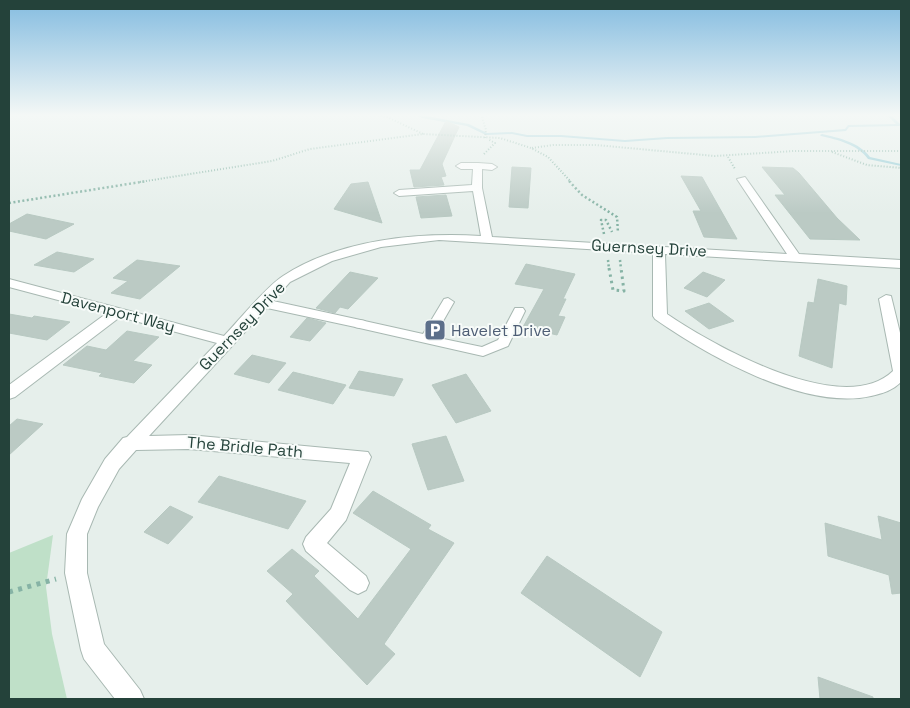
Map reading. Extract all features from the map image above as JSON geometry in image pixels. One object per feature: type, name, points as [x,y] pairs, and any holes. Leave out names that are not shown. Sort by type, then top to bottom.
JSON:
[{"type":"street","points":[[461,166],[492,167]]},
{"type":"street","points":[[478,166],[477,188],[487,239]]},
{"type":"street","points":[[742,179],[794,257]]},
{"type":"street","points":[[399,193],[477,188]]},
{"type":"street","name":"Guernsey Drive","points":[[130,699],[93,650],[76,573],[77,534],[89,505],[112,464],[129,443],[286,279],[328,258],[380,244],[439,237],[901,264]]},
{"type":"street","points":[[659,249],[660,316],[717,352],[784,380],[846,394],[884,387],[901,372],[886,299]]},
{"type":"street","name":"Davenport Way","points":[[9,283],[227,341]]},
{"type":"street","points":[[263,303],[360,324]]},
{"type":"street","points":[[9,393],[117,312]]},
{"type":"street","name":"The Bridle Path","points":[[129,443],[189,442],[362,457],[339,514],[313,544],[358,583]]},
{"type":"lane","points":[[426,340],[448,302]]},
{"type":"lane","points":[[360,324],[483,352],[503,343],[519,311]]},
{"type":"path","points":[[9,203],[272,160],[310,150],[331,147]]},
{"type":"path","points":[[527,147],[548,157],[582,195],[616,217],[614,246],[613,290],[624,291],[614,246]]},
{"type":"path","points":[[531,148],[536,147]]},
{"type":"path","points":[[611,147],[685,155],[739,157],[829,151],[901,151]]},
{"type":"path","points":[[829,151],[867,165],[901,168]]},
{"type":"path","points":[[9,592],[76,573]]},
{"type":"green space","points":[[53,535],[46,587],[52,634],[67,699],[9,699],[9,553]]},
{"type":"building","points":[[432,147],[450,147],[442,164],[446,176],[441,177],[444,185],[414,187],[410,170],[420,170]]},
{"type":"building","points":[[512,167],[531,168],[528,208],[509,207]]},
{"type":"building","points":[[762,167],[793,168],[837,218],[860,240],[810,239],[775,195],[785,195]]},
{"type":"building","points":[[681,176],[702,177],[737,239],[704,237],[693,211],[701,211]]},
{"type":"building","points":[[368,182],[382,223],[334,209],[351,184]]},
{"type":"building","points":[[446,195],[452,216],[421,218],[416,197]]},
{"type":"building","points":[[27,214],[74,224],[46,239],[9,231],[9,224]]},
{"type":"building","points":[[57,252],[94,259],[74,272],[34,265]]},
{"type":"building","points":[[137,260],[180,266],[140,299],[111,293],[128,281],[113,278]]},
{"type":"building","points":[[526,264],[575,274],[563,299],[566,299],[558,316],[565,317],[557,335],[523,327],[544,289],[515,284]]},
{"type":"building","points":[[350,272],[378,278],[348,309],[340,307],[335,313],[316,308]]},
{"type":"building","points":[[703,272],[725,280],[707,297],[684,288]]},
{"type":"building","points":[[818,279],[847,286],[846,305],[839,303],[832,368],[799,356],[808,302],[814,303]]},
{"type":"building","points":[[709,303],[734,321],[709,329],[685,311]]},
{"type":"building","points":[[9,314],[70,322],[47,340],[9,333]]},
{"type":"building","points":[[307,318],[326,323],[310,341],[290,337]]},
{"type":"building","points":[[127,331],[159,337],[133,361],[152,365],[134,383],[99,376],[102,373],[63,365],[87,346],[106,350]]},
{"type":"building","points":[[252,355],[286,363],[269,383],[234,374]]},
{"type":"building","points":[[359,371],[403,379],[394,396],[349,388]]},
{"type":"building","points":[[293,372],[346,385],[333,404],[278,390]]},
{"type":"building","points":[[466,374],[491,411],[456,423],[432,385]]},
{"type":"building","points":[[17,419],[43,424],[9,455],[9,426]]},
{"type":"building","points":[[446,436],[464,481],[428,490],[412,444]]},
{"type":"building","points":[[219,476],[306,501],[288,529],[198,502]]},
{"type":"building","points":[[373,491],[431,525],[428,529],[454,543],[384,644],[395,654],[367,685],[286,601],[293,594],[267,571],[292,549],[319,571],[314,576],[358,619],[411,549],[353,513]]},
{"type":"building","points":[[170,506],[193,517],[168,544],[144,532]]},
{"type":"building","points":[[878,516],[901,523],[901,593],[892,594],[889,575],[828,556],[825,523],[882,540]]},
{"type":"building","points":[[547,556],[662,632],[640,677],[521,593]]},
{"type":"building","points":[[818,677],[873,697],[873,699],[820,699]]},
{"type":"waterway","points":[[857,147],[866,153],[869,158],[901,165]]},
{"type":"place","name":"Havelet Drive","points":[[435,330]]}]
